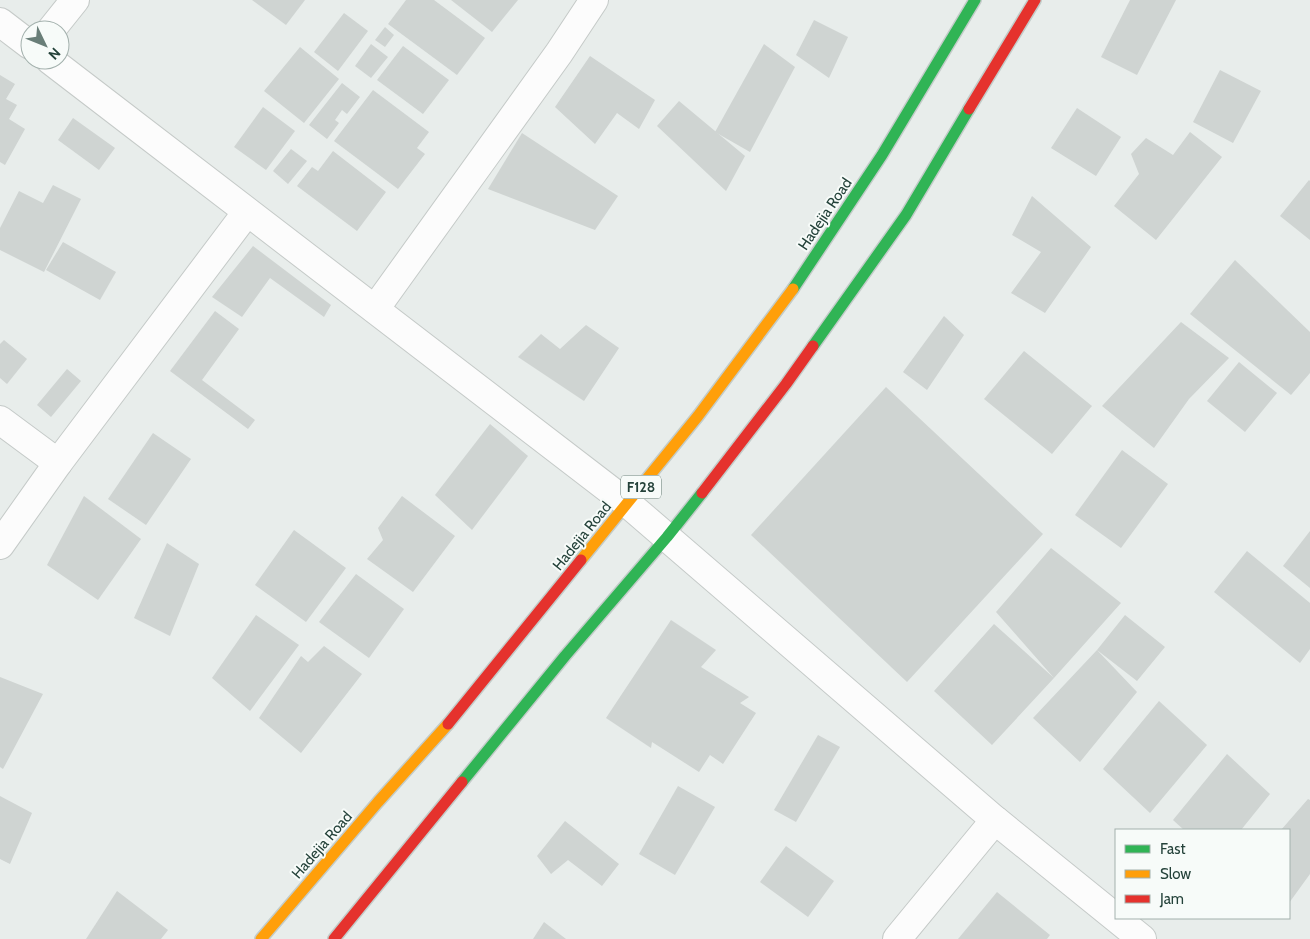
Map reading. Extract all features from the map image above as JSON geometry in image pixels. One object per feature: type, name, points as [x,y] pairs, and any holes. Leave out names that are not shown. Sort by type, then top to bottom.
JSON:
[{"type":"main road","name":"Hadejia Road","points":[[261,939],[378,802],[444,729],[698,416],[793,289],[882,155],[975,0]]},
{"type":"main road","points":[[334,939],[565,656],[667,537],[786,384],[906,215],[1035,0]]},
{"type":"street","points":[[59,20],[75,0]]},
{"type":"street","points":[[375,309],[553,61],[594,0]]},
{"type":"street","points":[[0,22],[20,37]]},
{"type":"street","points":[[63,70],[628,503],[995,820],[1115,917]]},
{"type":"street","points":[[0,545],[58,463],[247,212]]},
{"type":"street","points":[[0,420],[58,463]]},
{"type":"street","points":[[897,939],[995,820]]},
{"type":"street","points":[[1117,919],[1142,939]]},
{"type":"building","points":[[252,0],[305,0],[286,25]]},
{"type":"building","points":[[406,0],[434,0],[485,38],[457,75],[388,24]]},
{"type":"building","points":[[451,0],[518,0],[492,32]]},
{"type":"building","points":[[1130,0],[1176,0],[1137,75],[1101,57]]},
{"type":"building","points":[[344,13],[368,31],[338,71],[314,52]]},
{"type":"building","points":[[814,20],[848,37],[829,78],[796,55]]},
{"type":"building","points":[[385,27],[394,35],[385,47],[375,40]]},
{"type":"building","points":[[371,44],[388,57],[371,78],[355,66]]},
{"type":"building","points":[[764,44],[795,67],[750,152],[715,132]]},
{"type":"building","points":[[403,46],[449,80],[423,114],[377,80]]},
{"type":"building","points":[[300,47],[339,79],[304,123],[264,91]]},
{"type":"building","points":[[590,56],[655,100],[639,129],[617,113],[595,144],[555,107]]},
{"type":"building","points":[[1220,70],[1261,91],[1233,143],[1193,122]]},
{"type":"building","points":[[0,75],[15,84],[6,99],[17,105],[9,119],[25,129],[5,165],[0,162]]},
{"type":"building","points":[[342,83],[360,97],[347,114],[342,110],[335,120],[339,123],[327,139],[309,125]]},
{"type":"building","points":[[373,90],[429,132],[417,148],[425,154],[398,189],[334,141]]},
{"type":"building","points":[[679,101],[745,156],[726,191],[657,126]]},
{"type":"building","points":[[263,107],[295,131],[266,170],[234,147]]},
{"type":"building","points":[[1077,108],[1121,137],[1096,176],[1051,148]]},
{"type":"building","points":[[73,118],[115,148],[99,170],[58,140]]},
{"type":"building","points":[[1190,132],[1222,157],[1156,240],[1114,206],[1139,174],[1131,154],[1146,138],[1173,155]]},
{"type":"building","points":[[522,133],[618,196],[595,230],[488,189]]},
{"type":"building","points":[[291,149],[307,161],[288,184],[273,171]]},
{"type":"building","points":[[333,151],[386,192],[357,231],[297,186],[312,167],[318,171]]},
{"type":"building","points":[[1310,181],[1310,240],[1280,216]]},
{"type":"building","points":[[53,185],[81,199],[44,272],[0,250],[0,228],[19,191],[43,203]]},
{"type":"building","points":[[1032,196],[1091,247],[1045,313],[1011,293],[1041,252],[1012,235]]},
{"type":"building","points":[[63,242],[116,272],[100,300],[46,270]]},
{"type":"building","points":[[253,246],[331,305],[324,317],[270,278],[242,317],[212,297]]},
{"type":"building","points":[[1235,260],[1310,332],[1310,373],[1291,395],[1190,314]]},
{"type":"building","points":[[215,311],[239,329],[202,380],[255,420],[248,429],[170,371]]},
{"type":"building","points":[[944,316],[964,335],[927,390],[903,372]]},
{"type":"building","points":[[1181,322],[1229,358],[1189,399],[1154,448],[1102,406]]},
{"type":"building","points":[[586,325],[619,348],[584,401],[518,357],[541,334],[560,349]]},
{"type":"building","points":[[4,340],[27,359],[7,384],[0,378],[0,344]]},
{"type":"building","points":[[1024,351],[1092,406],[1052,454],[984,399]]},
{"type":"building","points":[[1239,362],[1277,393],[1245,432],[1207,401]]},
{"type":"building","points":[[67,369],[81,381],[51,417],[37,405]]},
{"type":"building","points":[[886,387],[1043,534],[907,682],[751,535]]},
{"type":"building","points":[[490,424],[528,456],[472,530],[435,495]]},
{"type":"building","points":[[153,433],[191,459],[146,525],[108,499]]},
{"type":"building","points":[[1122,450],[1168,484],[1121,548],[1075,515]]},
{"type":"building","points":[[84,496],[141,539],[98,600],[47,565]]},
{"type":"building","points":[[402,496],[455,536],[413,592],[367,559],[383,540],[378,528]]},
{"type":"building","points":[[294,530],[346,568],[306,622],[255,585]]},
{"type":"building","points":[[1310,531],[1310,588],[1283,566]]},
{"type":"building","points":[[167,543],[199,564],[170,636],[134,618]]},
{"type":"building","points":[[1051,548],[1121,603],[1054,678],[996,612]]},
{"type":"building","points":[[1247,551],[1310,603],[1310,649],[1300,663],[1214,592]]},
{"type":"building","points":[[356,574],[404,609],[369,658],[319,622]]},
{"type":"building","points":[[256,615],[299,645],[250,711],[212,678]]},
{"type":"building","points":[[1125,615],[1165,647],[1137,681],[1097,650]]},
{"type":"building","points":[[671,620],[716,650],[701,667],[749,697],[740,703],[756,713],[723,764],[710,755],[699,772],[652,742],[651,748],[606,718]]},
{"type":"building","points":[[994,624],[1054,678],[992,745],[934,691]]},
{"type":"building","points":[[324,646],[362,674],[301,753],[259,718],[301,656],[308,662]]},
{"type":"building","points":[[1097,650],[1137,692],[1080,762],[1033,718]]},
{"type":"building","points":[[0,677],[43,694],[3,769],[0,767]]},
{"type":"building","points":[[1159,701],[1207,745],[1150,813],[1103,769]]},
{"type":"building","points":[[818,735],[840,747],[796,822],[774,810]]},
{"type":"building","points":[[1227,754],[1270,794],[1242,829],[1183,829],[1173,820]]},
{"type":"building","points":[[678,786],[715,807],[675,875],[639,854]]},
{"type":"building","points":[[0,796],[32,813],[10,864],[0,859]]},
{"type":"building","points":[[1308,799],[1310,800],[1310,874],[1290,902],[1290,829],[1282,829]]},
{"type":"building","points":[[565,821],[619,864],[602,886],[568,860],[551,874],[537,856]]},
{"type":"building","points":[[786,846],[834,881],[808,917],[760,882]]},
{"type":"building","points":[[117,891],[168,930],[161,939],[86,939]]},
{"type":"building","points":[[997,892],[1050,935],[1047,939],[958,939]]},
{"type":"building","points":[[544,922],[566,939],[533,939]]},
{"type":"traffic: fast","points":[[793,289],[882,155],[975,0]]},
{"type":"traffic: fast","points":[[813,346],[906,215],[969,109]]},
{"type":"traffic: fast","points":[[462,782],[702,493]]},
{"type":"traffic: slow","points":[[581,560],[698,416],[793,289]]},
{"type":"traffic: slow","points":[[261,939],[378,802],[448,724]]},
{"type":"traffic: jam","points":[[969,109],[1035,0]]},
{"type":"traffic: jam","points":[[702,493],[813,346]]},
{"type":"traffic: jam","points":[[448,724],[581,560]]},
{"type":"traffic: jam","points":[[334,939],[462,782]]}]
